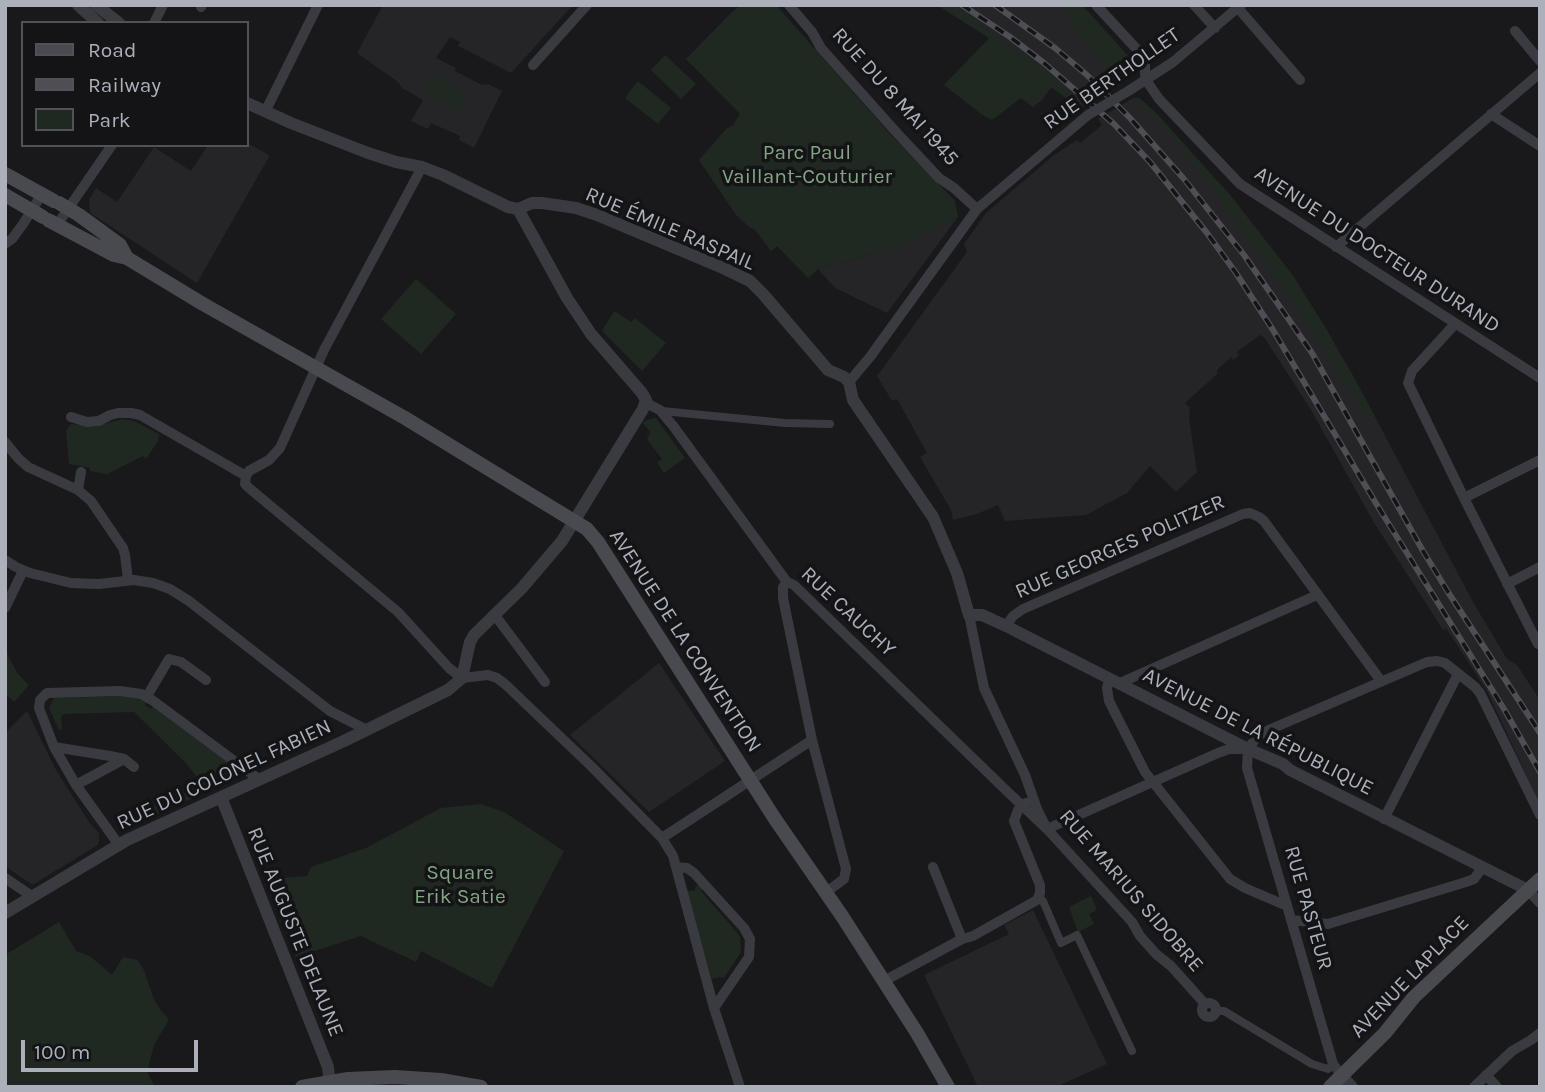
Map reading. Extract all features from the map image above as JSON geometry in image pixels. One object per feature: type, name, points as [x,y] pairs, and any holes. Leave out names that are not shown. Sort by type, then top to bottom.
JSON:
[{"type":"main road","name":"AVENUE DE LA CONVENTION","points":[[5,174],[56,202],[120,244],[127,258]]},
{"type":"main road","name":"AVENUE DE LA CONVENTION","points":[[5,195],[114,255],[127,258],[202,304],[405,418],[587,529],[884,981],[947,1085]]},
{"type":"main road","name":"AVENUE LAPLACE","points":[[1331,1087],[1385,1033],[1413,997],[1540,879]]},
{"type":"main road","points":[[302,1087],[395,1077],[441,1080],[481,1087]]},
{"type":"main road","points":[[395,1087],[413,1087]]},
{"type":"street","points":[[78,5],[96,21]]},
{"type":"street","points":[[96,5],[116,21]]},
{"type":"street","points":[[155,21],[163,5]]},
{"type":"street","points":[[265,112],[318,5]]},
{"type":"street","points":[[533,65],[587,5]]},
{"type":"street","name":"RUE DU 8 MAI 1945","points":[[789,5],[812,32],[821,48],[897,133],[939,178],[977,209]]},
{"type":"street","points":[[1096,5],[1143,56],[1146,80]]},
{"type":"street","points":[[1194,5],[1214,28]]},
{"type":"street","points":[[1240,6],[1300,80]]},
{"type":"street","name":"RUE BERTHOLLET","points":[[849,383],[977,209],[1088,115],[1173,62],[1240,6]]},
{"type":"street","points":[[1515,31],[1540,61]]},
{"type":"street","points":[[1336,247],[1540,73]]},
{"type":"street","name":"AVENUE DU DOCTEUR DURAND","points":[[1146,80],[1160,99],[1240,184],[1540,378]]},
{"type":"street","name":"RUE ÉMILE RASPAIL","points":[[248,104],[304,128],[396,162],[422,167],[502,205],[518,209],[532,203],[542,203],[583,210],[744,278],[757,287],[828,370],[844,377],[849,383]]},
{"type":"street","points":[[1491,114],[1540,146]]},
{"type":"street","points":[[5,244],[45,218],[56,202],[111,147]]},
{"type":"street","points":[[422,167],[315,368],[280,447],[269,460],[249,471],[246,484],[398,612],[449,668],[463,678],[488,675],[505,684],[662,838],[676,867],[740,1087]]},
{"type":"street","points":[[45,218],[56,202]]},
{"type":"street","name":"RUE CAUCHY","points":[[518,209],[566,298],[591,334],[642,393],[646,402],[662,411],[787,582],[794,585],[1048,829]]},
{"type":"street","points":[[1455,324],[1412,371],[1409,383],[1536,646]]},
{"type":"street","name":"RUE MARIUS SIDOBRE","points":[[849,383],[853,400],[933,517],[957,573],[984,688],[1048,829],[1132,922],[1156,954],[1205,1004],[1212,1004],[1216,1011],[1224,1012],[1311,1064],[1342,1076]]},
{"type":"street","points":[[463,678],[470,642],[474,635],[522,588],[562,541],[646,402]]},
{"type":"street","points":[[662,411],[785,423],[830,424]]},
{"type":"street","points":[[71,417],[83,422],[94,422],[118,413],[140,415],[246,476]]},
{"type":"street","points":[[5,442],[28,467],[78,490],[91,501],[122,548],[128,580]]},
{"type":"street","points":[[1464,498],[1540,460]]},
{"type":"street","points":[[78,490],[81,472]]},
{"type":"street","name":"RUE GEORGES POLITZER","points":[[1006,626],[1013,616],[1023,609],[1250,513],[1264,521],[1381,681]]},
{"type":"street","points":[[5,559],[23,570],[71,583],[99,584],[128,580],[153,583],[183,596],[330,711],[367,730]]},
{"type":"street","points":[[1507,584],[1540,567]]},
{"type":"street","points":[[5,608],[23,570]]},
{"type":"street","points":[[787,582],[782,593],[812,740],[846,869],[844,879],[825,893]]},
{"type":"street","points":[[1287,906],[1230,879],[1145,772],[1109,701],[1107,688],[1114,681],[1317,595]]},
{"type":"street","points":[[494,614],[545,682]]},
{"type":"street","name":"AVENUE DE LA RÉPUBLIQUE","points":[[969,615],[982,615],[1006,626],[1528,890]]},
{"type":"street","points":[[147,696],[169,659],[181,662],[206,680]]},
{"type":"street","points":[[1048,829],[1218,753],[1229,749],[1248,749],[1264,732],[1427,662],[1439,661],[1445,663],[1480,693],[1540,815]]},
{"type":"street","points":[[1384,818],[1458,674]]},
{"type":"street","name":"RUE DU COLONEL FABIEN","points":[[5,913],[119,845],[441,695],[463,678]]},
{"type":"street","points":[[119,845],[76,785],[54,747],[40,713],[39,703],[43,695],[51,692],[128,691],[147,696],[260,780]]},
{"type":"street","points":[[662,838],[812,740]]},
{"type":"street","points":[[54,747],[124,759],[134,767]]},
{"type":"street","name":"RUE PASTEUR","points":[[1248,749],[1247,768],[1291,920],[1342,1076]]},
{"type":"street","points":[[76,785],[124,759]]},
{"type":"street","points":[[884,981],[962,939],[973,936],[1032,904],[1039,897],[1040,885],[1014,824],[1014,817],[1032,795]]},
{"type":"street","name":"RUE AUGUSTE DELAUNE","points":[[221,797],[328,1067],[326,1084]]},
{"type":"street","points":[[676,867],[687,868],[694,873],[744,928],[750,939],[749,957],[715,1008]]},
{"type":"street","points":[[933,867],[962,939]]},
{"type":"street","points":[[1291,920],[1328,924],[1466,882],[1474,879],[1482,868]]},
{"type":"street","points":[[5,878],[33,897]]},
{"type":"street","points":[[1528,890],[1540,903]]},
{"type":"street","points":[[1039,897],[1061,943],[1077,935],[1132,1051]]},
{"type":"street","points":[[1474,1087],[1512,1051],[1540,1033]]},
{"type":"street","points":[[1486,1075],[1497,1087]]},
{"type":"shaded area","points":[[383,5],[573,5],[511,73],[458,46],[460,42],[450,37],[436,58],[482,85],[488,84],[502,91],[474,148],[459,140],[460,136],[431,123],[428,129],[411,121],[423,100],[402,88],[398,82],[357,53]]},
{"type":"shaded area","points":[[937,5],[1082,5],[1129,57],[1131,68],[1120,85],[1079,108],[990,38]]},
{"type":"shaded area","points":[[1133,98],[1139,98],[1156,113],[1230,195],[1292,274],[1354,377],[1473,602],[1507,659],[1517,665],[1540,700],[1540,804],[1487,691],[1446,628],[1443,630],[1373,521],[1311,410],[1264,337],[1260,335],[1237,352],[1239,356],[1233,360],[1231,357],[1217,370],[1217,374],[1185,403],[1190,408],[1197,472],[1176,492],[1150,466],[1127,493],[1086,515],[1005,521],[998,505],[953,520],[951,510],[920,457],[927,453],[897,399],[892,401],[877,376],[967,252],[964,244],[986,213],[1053,156],[1077,140],[1080,143],[1102,125],[1098,119]]},
{"type":"shaded area","points":[[248,144],[269,155],[197,283],[90,213],[89,200],[96,188],[117,202],[154,147],[191,171],[207,147],[248,147]]},
{"type":"shaded area","points":[[958,217],[887,313],[835,288],[818,269],[900,246]]},
{"type":"shaded area","points":[[659,663],[725,761],[649,812],[570,735]]},
{"type":"shaded area","points":[[27,711],[56,770],[99,833],[98,845],[34,884],[5,866],[5,733]]},
{"type":"shaded area","points":[[1033,910],[1107,1064],[1056,1087],[978,1087],[924,975],[1009,934],[1004,925]]},
{"type":"green space","name":"Parc Paul Vaillant-Couturier","points":[[741,5],[776,5],[891,135],[955,201],[958,217],[900,246],[818,269],[808,278],[777,246],[771,251],[755,230],[736,215],[699,160],[740,114],[686,59]]},
{"type":"green space","points":[[937,5],[951,5],[966,14],[1042,68],[1085,106],[1079,108],[1051,87],[1033,107],[1021,98],[992,120],[981,114],[944,85],[989,38]]},
{"type":"green space","points":[[1058,5],[1082,5],[1129,57],[1131,68],[1120,85]]},
{"type":"green space","points":[[665,55],[696,84],[681,99],[651,70]]},
{"type":"green space","points":[[433,74],[470,94],[461,113],[423,93]]},
{"type":"green space","points":[[638,81],[671,108],[658,124],[625,98]]},
{"type":"green space","points":[[1133,98],[1139,98],[1156,113],[1230,195],[1295,279],[1327,330],[1375,417],[1369,422],[1303,317],[1201,173],[1175,141]]},
{"type":"green space","points":[[416,279],[456,314],[421,354],[381,319]]},
{"type":"green space","points":[[614,311],[631,322],[635,318],[666,343],[642,371],[602,331]]},
{"type":"green space","points":[[656,418],[685,458],[664,473],[657,463],[662,459],[649,442],[647,437],[650,432],[643,423]]},
{"type":"green space","points":[[122,419],[134,421],[159,434],[158,441],[146,459],[143,456],[107,474],[69,464],[66,431],[71,424],[95,427]]},
{"type":"green space","points":[[5,642],[8,656],[18,674],[29,685],[14,702],[5,694]]},
{"type":"green space","points":[[129,696],[146,702],[145,705],[151,709],[153,707],[236,767],[237,778],[130,826],[125,821],[202,783],[186,763],[134,712],[64,714],[61,717],[62,729],[59,730],[49,708],[54,698]]},
{"type":"green space","name":"Square Erik Satie","points":[[481,804],[504,812],[564,851],[492,988],[421,951],[416,962],[361,936],[296,957],[286,928],[289,923],[281,878],[307,876],[311,867],[366,848],[441,808]]},
{"type":"green space","points":[[698,883],[703,889],[701,891],[740,936],[741,952],[724,978],[712,979],[687,891],[694,891]]},
{"type":"green space","points":[[1091,896],[1097,910],[1089,914],[1094,924],[1078,932],[1069,907]]},
{"type":"green space","points":[[59,922],[76,951],[91,957],[112,975],[123,957],[137,960],[143,968],[154,999],[169,1019],[154,1045],[147,1072],[155,1087],[5,1087],[5,955]]},
{"type":"railway","points":[[962,5],[1044,63],[1114,124],[1150,162],[1207,233],[1273,330],[1540,772]]},
{"type":"railway","points":[[995,5],[1055,48],[1130,118],[1184,179],[1244,255],[1312,353],[1423,551],[1540,733]]}]
